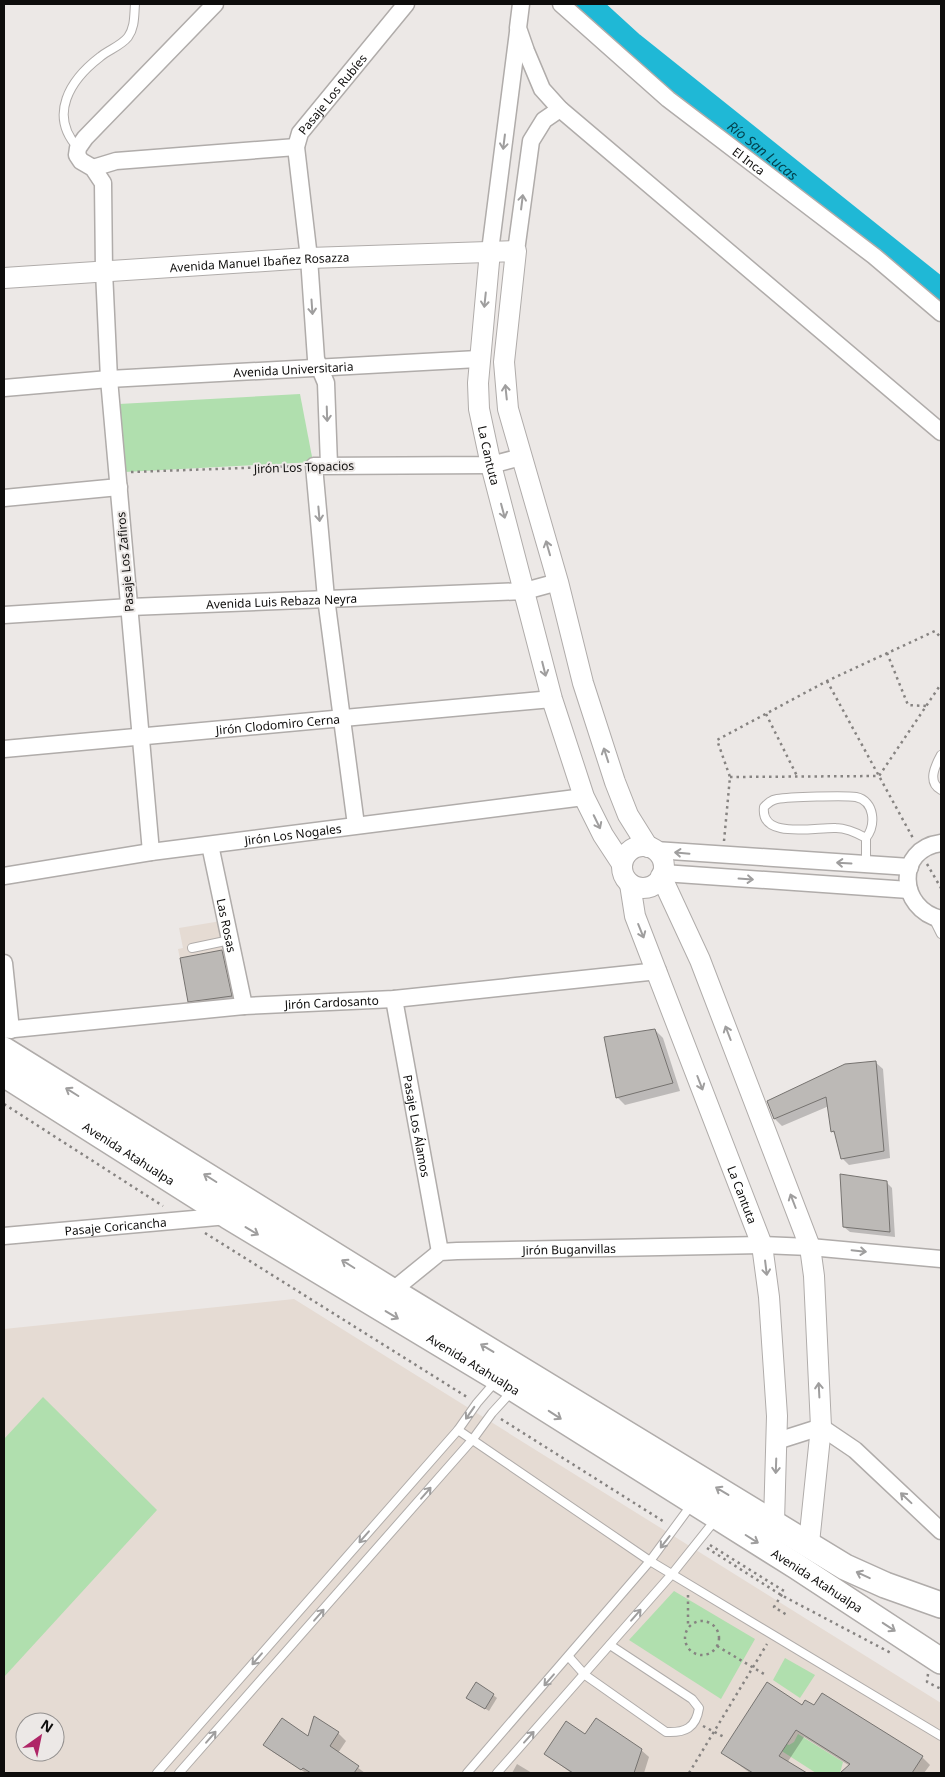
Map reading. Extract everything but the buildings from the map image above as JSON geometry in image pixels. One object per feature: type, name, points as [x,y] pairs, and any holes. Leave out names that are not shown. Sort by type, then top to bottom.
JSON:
[{"type":"main road","name":"Avenida Atahualpa","points":[[6,1037],[392,1291],[693,1503],[934,1667]]},
{"type":"main road","name":"Avenida Atahualpa","points":[[4,1074],[228,1216],[774,1522],[845,1567],[884,1585],[941,1606]]},
{"type":"street","points":[[78,148],[85,138],[215,4]]},
{"type":"street","name":"Pasaje Los Rubíes","points":[[356,825],[326,598],[322,466],[326,383],[316,358],[309,258],[296,147],[300,133],[406,4]]},
{"type":"street","name":"La Cantuta","points":[[521,4],[478,359],[480,409],[491,465],[552,699],[584,797],[603,835],[622,864],[622,872],[630,884],[635,916],[658,971],[762,1245],[769,1296],[777,1441],[774,1522]]},
{"type":"street","name":"El Inca","points":[[561,4],[668,99],[866,250],[941,313]]},
{"type":"street","points":[[518,28],[542,89],[560,109],[941,432]]},
{"type":"street","points":[[510,94],[522,87],[542,89]]},
{"type":"street","points":[[560,109],[544,120],[531,141],[516,251],[504,362],[508,410],[558,582],[583,684],[615,782],[628,816],[663,863],[662,875],[700,960],[810,1246],[814,1276],[821,1427],[809,1543]]},
{"type":"street","points":[[93,168],[116,161],[296,147]]},
{"type":"street","name":"Pasaje Los Zafiros","points":[[78,148],[77,155],[81,161],[93,168],[103,183],[104,271],[109,379],[151,852]]},
{"type":"street","name":"Avenida Manuel Ibañez Rosazza","points":[[4,278],[309,258],[516,251]]},
{"type":"street","name":"Avenida Universitaria","points":[[4,388],[109,379],[478,359]]},
{"type":"street","name":"Jirón Los Topacios","points":[[322,466],[491,465],[521,457]]},
{"type":"street","points":[[4,498],[118,480]]},
{"type":"street","name":"Avenida Luis Rebaza Neyra","points":[[4,615],[130,607],[524,591],[558,582]]},
{"type":"street","name":"Jirón Clodomiro Cerna","points":[[4,750],[552,699]]},
{"type":"street","name":"Jirón Los Nogales","points":[[4,876],[151,852],[584,797]]},
{"type":"street","points":[[936,918],[917,906],[907,882],[910,867],[920,852],[941,843]]},
{"type":"street","name":"Las Rosas","points":[[210,844],[244,1006]]},
{"type":"street","points":[[622,864],[628,852],[641,846],[652,849],[722,856],[910,867]]},
{"type":"street","points":[[630,884],[644,888],[657,882],[662,875]]},
{"type":"street","points":[[662,875],[909,890]]},
{"type":"street","points":[[4,963],[6,1037]]},
{"type":"street","name":"Jirón Cardosanto","points":[[6,1037],[244,1006],[394,999],[658,971]]},
{"type":"street","name":"Pasaje Los Álamos","points":[[394,999],[440,1252]]},
{"type":"street","name":"Pasaje Coricancha","points":[[4,1236],[228,1216]]},
{"type":"street","name":"Jirón Buganvillas","points":[[440,1252],[762,1245],[810,1246],[941,1259]]},
{"type":"street","points":[[392,1291],[440,1252]]},
{"type":"street","points":[[777,1441],[821,1427]]},
{"type":"street","points":[[821,1427],[855,1450],[941,1531]]},
{"type":"lane","points":[[78,148],[68,138],[64,120],[64,102],[71,86],[84,70],[128,37],[134,24],[135,4]]},
{"type":"lane","points":[[941,755],[935,765],[933,781],[936,788],[941,790]]},
{"type":"lane","points":[[866,838],[846,829],[782,829],[772,826],[765,820],[764,807],[776,799],[855,797],[868,805],[872,812],[873,824],[866,838],[866,864]]},
{"type":"lane","points":[[936,918],[941,934]]},
{"type":"lane","points":[[192,948],[230,940]]},
{"type":"lane","points":[[157,1773],[458,1430],[476,1403],[514,1376]]},
{"type":"lane","points":[[179,1773],[474,1439],[514,1376]]},
{"type":"lane","points":[[458,1430],[474,1439],[650,1561],[941,1736]]},
{"type":"lane","points":[[467,1773],[650,1561],[693,1503]]},
{"type":"lane","points":[[497,1773],[672,1574],[717,1518]]},
{"type":"lane","points":[[569,1657],[584,1675],[666,1732],[678,1732],[691,1727],[695,1722],[699,1708],[692,1699],[610,1645]]},
{"type":"path","name":"Jirón Los Topacios","points":[[118,480],[322,466]]},
{"type":"path","points":[[722,856],[730,777],[717,740],[826,682],[935,631],[941,638]]},
{"type":"path","points":[[887,654],[908,705],[926,706]]},
{"type":"path","points":[[826,682],[941,888]]},
{"type":"path","points":[[879,776],[941,684]]},
{"type":"path","points":[[766,714],[797,776]]},
{"type":"path","points":[[730,777],[879,776]]},
{"type":"path","points":[[700,1538],[784,1591],[774,1607],[787,1615]]},
{"type":"path","points":[[688,1584],[688,1628],[685,1640],[690,1650],[695,1653],[706,1654],[717,1646]]},
{"type":"path","points":[[688,1628],[698,1622],[709,1623],[717,1631],[717,1646]]},
{"type":"path","points":[[689,1773],[772,1634]]},
{"type":"path","points":[[717,1646],[764,1674]]},
{"type":"path","points":[[934,1667],[927,1682],[941,1689]]},
{"type":"path","points":[[695,1722],[726,1738]]},
{"type":"shaded area","points":[[221,921],[235,995],[189,1004],[178,949],[183,948],[179,928]]},
{"type":"shaded area","points":[[294,1299],[941,1703],[941,1773],[4,1773],[4,1329]]},
{"type":"green space","points":[[300,394],[313,462],[125,472],[119,404]]},
{"type":"green space","points":[[43,1397],[157,1510],[4,1677],[4,1439]]},
{"type":"green space","points":[[674,1591],[755,1639],[721,1699],[629,1640]]},
{"type":"green space","points":[[785,1658],[815,1675],[800,1698],[773,1680]]},
{"type":"green space","points":[[798,1734],[843,1762],[840,1773],[816,1773],[777,1748],[781,1741],[789,1745],[794,1742]]},
{"type":"waterway","name":"Río San Lucas","points":[[587,4],[632,45],[941,292]]}]
